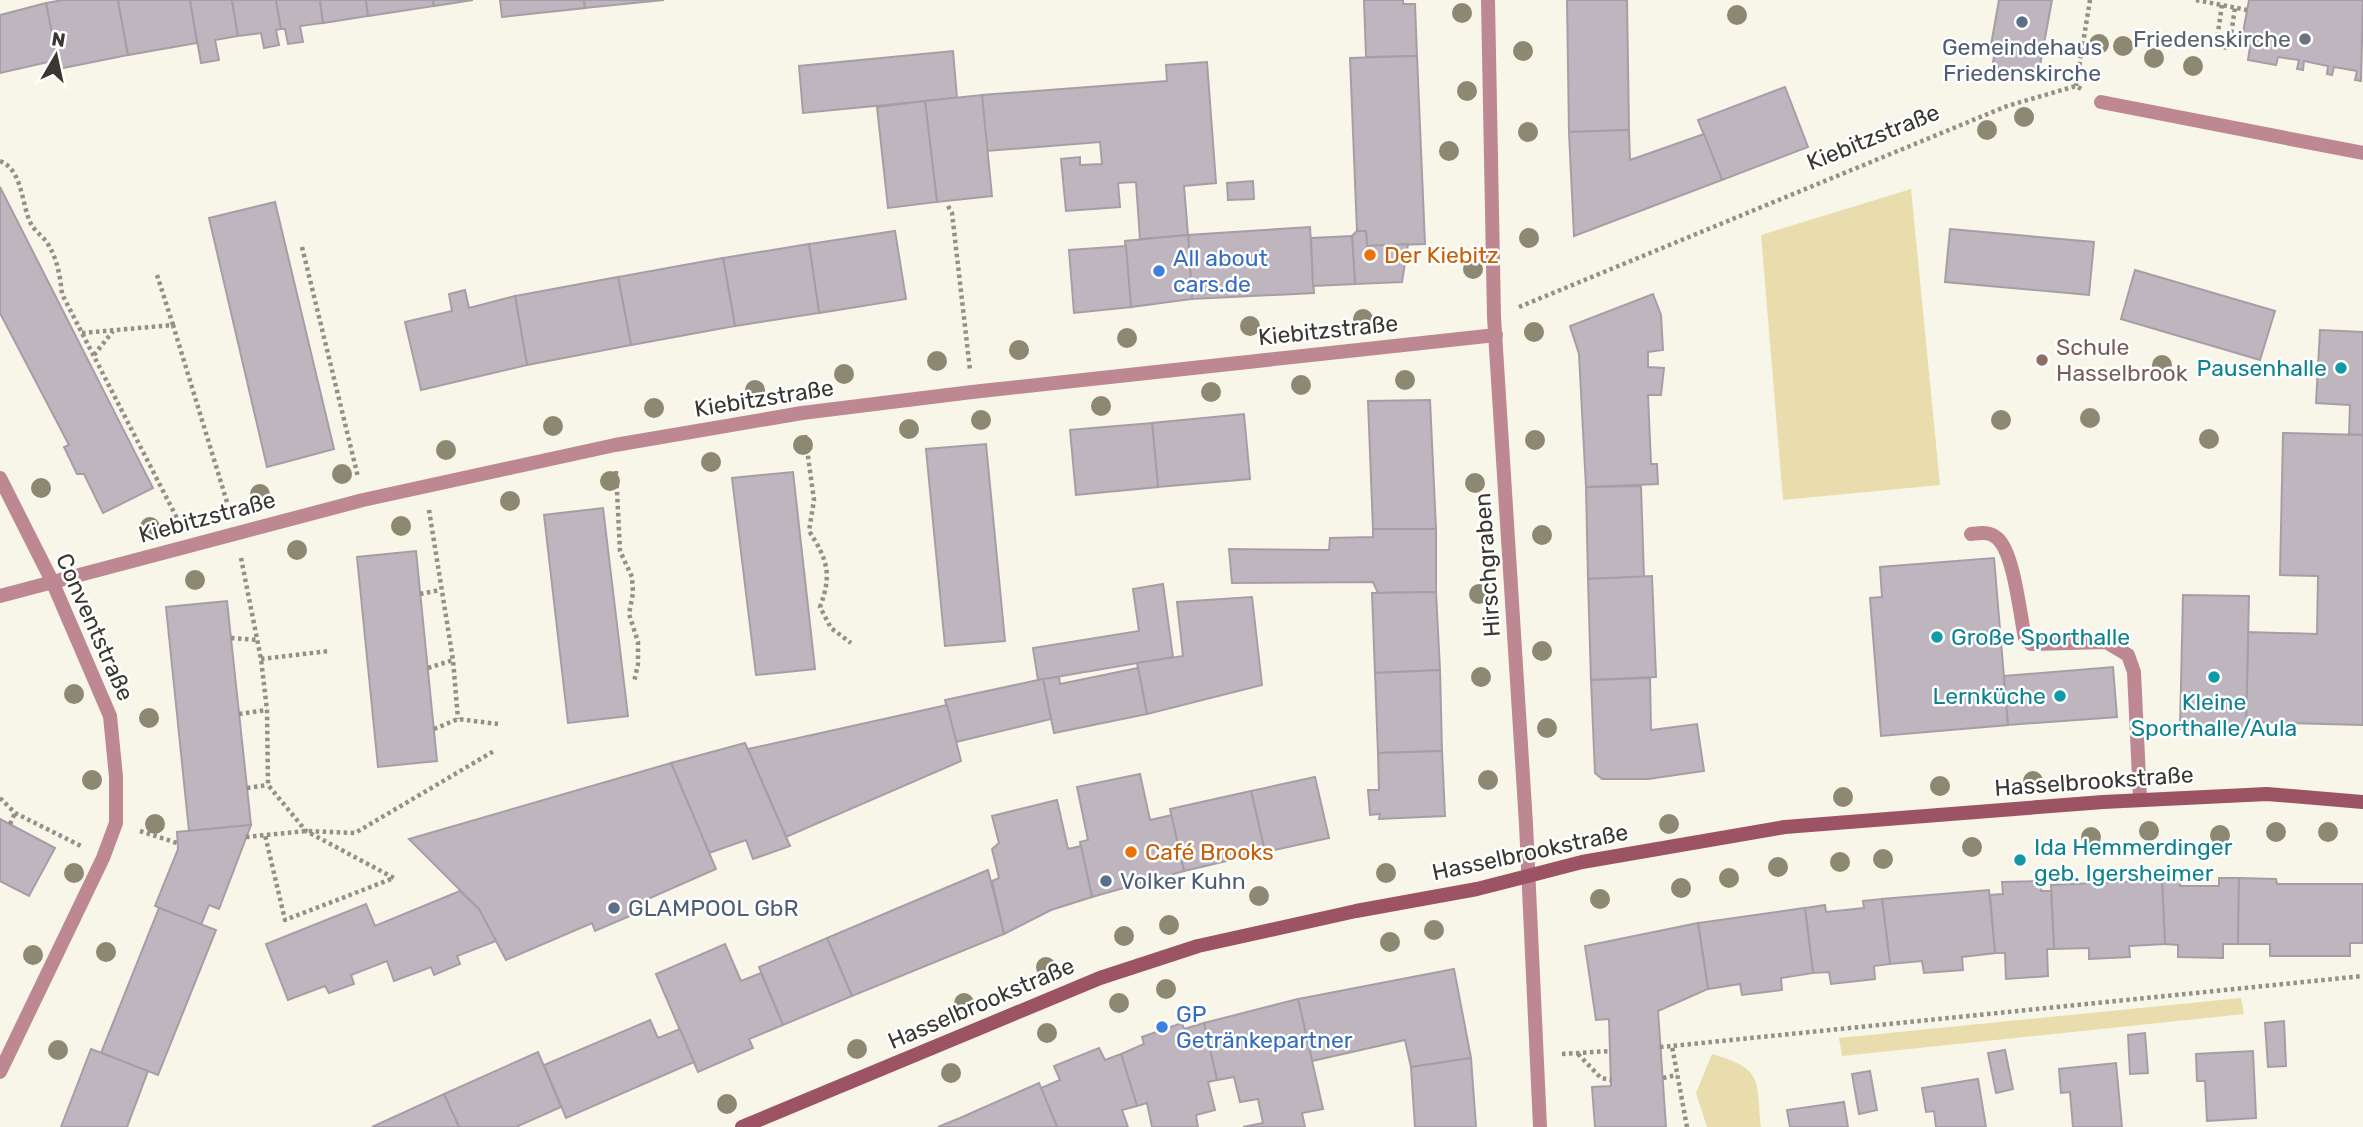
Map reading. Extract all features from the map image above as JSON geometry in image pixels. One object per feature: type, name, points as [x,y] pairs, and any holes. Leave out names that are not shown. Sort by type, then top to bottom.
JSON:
[{"type":"street","name":"Hirschgraben","points":[[1488,0],[1494,317],[1528,875],[1540,1127]]},
{"type":"street","points":[[2101,102],[2363,153]]},
{"type":"street","name":"Kiebitzstraße","points":[[0,596],[363,500],[615,445],[802,414],[972,392],[1496,335]]},
{"type":"street","name":"Conventstraße","points":[[0,478],[52,581],[110,716],[116,777],[116,823],[103,858],[0,1072]]},
{"type":"street","points":[[1971,534],[1990,534],[2000,540],[2009,559],[2025,638],[2031,643],[2106,642],[2128,655],[2134,672],[2140,799]]},
{"type":"street","name":"Hasselbrookstraße","points":[[742,1127],[1088,982],[1198,946],[1356,911],[1477,889],[1582,862],[1785,827],[2140,799],[2267,794],[2363,802]]},
{"type":"path","points":[[2090,0],[2076,86],[2101,102]]},
{"type":"path","points":[[2196,0],[2247,10]]},
{"type":"path","points":[[2222,5],[2216,46],[2229,48],[2235,8]]},
{"type":"path","name":"Kiebitzstraße","points":[[1494,317],[2007,106],[2076,86]]},
{"type":"path","points":[[0,161],[10,165],[16,177],[32,225],[47,242],[60,271],[62,294],[191,546]]},
{"type":"path","points":[[948,206],[952,213],[972,392]]},
{"type":"path","points":[[302,247],[363,500]]},
{"type":"path","points":[[157,275],[236,533],[261,659],[267,710],[268,785],[306,831],[394,878],[285,920],[265,835]]},
{"type":"path","points":[[82,332],[173,325]]},
{"type":"path","points":[[94,355],[114,330]]},
{"type":"path","points":[[802,414],[814,500],[809,531],[824,554],[828,584],[820,607],[831,628],[851,643]]},
{"type":"path","points":[[615,445],[620,551],[632,577],[633,593],[629,614],[638,642],[638,664],[634,682]]},
{"type":"path","points":[[425,485],[453,660],[458,719]]},
{"type":"path","points":[[420,594],[440,590]]},
{"type":"path","points":[[231,638],[257,639]]},
{"type":"path","points":[[261,659],[329,651]]},
{"type":"path","points":[[428,668],[453,660]]},
{"type":"path","points":[[239,714],[267,710]]},
{"type":"path","points":[[434,729],[458,719],[498,724]]},
{"type":"path","points":[[246,836],[306,831],[355,833],[494,751]]},
{"type":"path","points":[[247,788],[268,785]]},
{"type":"path","points":[[0,798],[15,813],[103,858]]},
{"type":"path","points":[[10,824],[15,813]]},
{"type":"path","points":[[116,823],[177,843]]},
{"type":"path","points":[[1660,1047],[2363,976]]},
{"type":"path","points":[[1672,1046],[1687,1127]]},
{"type":"path","points":[[1537,1055],[1610,1051]]},
{"type":"path","points":[[1577,1053],[1601,1078],[1611,1080]]},
{"type":"path","points":[[1663,1078],[1677,1075]]},
{"type":"shaded area","points":[[1911,189],[1940,485],[1783,500],[1761,235]]},
{"type":"shaded area","points":[[2241,998],[2244,1014],[1842,1056],[1839,1038]]},
{"type":"shaded area","points":[[1712,1054],[1741,1065],[1754,1078],[1759,1097],[1761,1127],[1707,1127],[1696,1093]]},
{"type":"building","points":[[63,0],[118,0],[128,55],[58,69],[46,3]]},
{"type":"building","points":[[118,0],[190,0],[197,43],[128,55]]},
{"type":"building","points":[[190,0],[232,0],[238,36],[215,40],[219,60],[201,63]]},
{"type":"building","points":[[232,0],[276,0],[281,29],[276,30],[279,45],[264,48],[261,33],[238,36]]},
{"type":"building","points":[[276,0],[320,0],[323,23],[300,26],[303,42],[288,44],[285,29],[281,29]]},
{"type":"building","points":[[320,0],[366,0],[368,16],[323,23]]},
{"type":"building","points":[[366,0],[433,0],[434,6],[368,16]]},
{"type":"building","points":[[433,0],[473,0],[434,6]]},
{"type":"building","points":[[500,0],[584,0],[585,8],[502,17]]},
{"type":"building","points":[[584,0],[664,0],[585,8]]},
{"type":"building","points":[[1364,0],[1403,0],[1403,4],[1415,4],[1417,56],[1366,57]]},
{"type":"building","points":[[1567,0],[1627,0],[1629,130],[1569,132]]},
{"type":"building","name":"Gemeindehaus Friedenskirche","points":[[1999,0],[2052,0],[2038,76],[1992,68],[1996,46],[1991,45]]},
{"type":"building","name":"Friedenskirche","points":[[2249,0],[2363,0],[2361,81],[2355,80],[2357,71],[2334,67],[2332,75],[2327,74],[2328,66],[2304,61],[2303,70],[2297,69],[2299,60],[2278,57],[2276,65],[2248,60],[2251,40],[2242,38]]},
{"type":"building","points":[[46,3],[57,60],[0,73],[0,15]]},
{"type":"building","points":[[953,51],[957,98],[803,113],[799,66]]},
{"type":"building","points":[[1417,56],[1425,244],[1367,246],[1366,231],[1357,231],[1350,58]]},
{"type":"building","points":[[1207,62],[1216,183],[1184,186],[1188,235],[1140,239],[1136,182],[1118,183],[1120,207],[1066,211],[1061,159],[1080,157],[1080,165],[1102,164],[1100,142],[986,151],[982,95],[1167,81],[1166,65]]},
{"type":"building","points":[[1785,87],[1808,147],[1722,180],[1698,120]]},
{"type":"building","points":[[982,95],[992,196],[937,202],[925,101]]},
{"type":"building","points":[[925,101],[937,202],[888,208],[877,107]]},
{"type":"building","points":[[1629,130],[1630,160],[1704,134],[1722,180],[1574,236],[1569,132]]},
{"type":"building","points":[[1253,181],[1254,199],[1228,200],[1227,183]]},
{"type":"building","points":[[0,187],[153,488],[103,513],[84,474],[77,474],[64,447],[69,445],[0,313]]},
{"type":"building","points":[[275,202],[334,449],[267,467],[209,218]]},
{"type":"building","points":[[1310,227],[1314,293],[1192,299],[1188,235]]},
{"type":"building","points":[[1950,229],[2094,242],[2089,295],[1945,282]]},
{"type":"building","points":[[895,231],[906,299],[819,313],[809,244]]},
{"type":"building","points":[[1357,231],[1366,231],[1367,246],[1408,244],[1402,282],[1355,284],[1352,236]]},
{"type":"building","points":[[1188,235],[1192,299],[1131,307],[1125,241]]},
{"type":"building","points":[[1352,236],[1355,284],[1313,286],[1311,238]]},
{"type":"building","points":[[809,244],[819,313],[735,326],[723,258]]},
{"type":"building","points":[[1126,246],[1131,307],[1074,313],[1069,250]]},
{"type":"building","points":[[723,258],[735,326],[631,345],[618,277]]},
{"type":"building","points":[[2135,270],[2275,311],[2260,360],[2121,319]]},
{"type":"building","points":[[618,277],[631,345],[527,365],[515,296]]},
{"type":"building","points":[[465,290],[469,308],[515,296],[527,365],[421,390],[405,322],[452,311],[449,294]]},
{"type":"building","points":[[1653,294],[1661,315],[1663,350],[1648,352],[1648,367],[1664,368],[1661,395],[1648,395],[1651,464],[1657,464],[1658,484],[1586,487],[1579,354],[1570,326]]},
{"type":"building","name":"Pausenhalle","points":[[2320,330],[2363,332],[2363,435],[2349,434],[2350,405],[2316,403]]},
{"type":"building","points":[[1430,400],[1436,529],[1373,529],[1368,401]]},
{"type":"building","points":[[1244,414],[1250,479],[1158,487],[1152,423]]},
{"type":"building","points":[[1152,423],[1158,487],[1076,495],[1070,430]]},
{"type":"building","points":[[2283,433],[2363,435],[2363,725],[2246,722],[2248,632],[2317,634],[2318,576],[2280,575]]},
{"type":"building","points":[[986,444],[1005,641],[945,646],[926,449]]},
{"type":"building","points":[[793,472],[815,669],[756,675],[732,478]]},
{"type":"building","points":[[1641,486],[1644,577],[1588,579],[1586,487]]},
{"type":"building","points":[[603,508],[628,716],[568,723],[544,515]]},
{"type":"building","points":[[1373,529],[1436,529],[1436,592],[1378,593],[1373,582],[1232,583],[1229,549],[1329,550],[1330,538],[1373,537]]},
{"type":"building","points":[[416,551],[437,761],[378,767],[357,557]]},
{"type":"building","name":"Große Sporthalle","points":[[1994,558],[2008,725],[1881,736],[1870,598],[1882,597],[1880,567]]},
{"type":"building","points":[[1652,576],[1656,677],[1591,680],[1588,579]]},
{"type":"building","points":[[1163,584],[1173,657],[1038,680],[1033,648],[1139,631],[1133,589]]},
{"type":"building","points":[[1436,592],[1440,670],[1375,673],[1372,593]]},
{"type":"building","name":"Kleine Sporthalle/Aula","points":[[2183,595],[2249,596],[2246,730],[2180,729]]},
{"type":"building","points":[[1252,597],[1262,685],[1147,714],[1137,663],[1183,656],[1177,602]]},
{"type":"building","points":[[227,601],[251,825],[189,831],[166,607]]},
{"type":"building","name":"Lernküche","points":[[2113,667],[2117,717],[2008,725],[2004,676]]},
{"type":"building","points":[[1138,668],[1147,714],[1054,733],[1043,679],[1059,677],[1060,684]]},
{"type":"building","points":[[1440,670],[1442,751],[1378,753],[1375,673]]},
{"type":"building","points":[[1650,678],[1651,730],[1697,724],[1704,771],[1648,779],[1602,779],[1595,773],[1591,680]]},
{"type":"building","points":[[1043,679],[1051,719],[956,742],[945,700]]},
{"type":"building","points":[[947,705],[961,761],[786,837],[748,749]]},
{"type":"building","points":[[745,743],[790,846],[753,859],[746,840],[709,853],[671,763]]},
{"type":"building","points":[[1442,751],[1445,816],[1379,819],[1380,814],[1370,815],[1368,790],[1379,790],[1378,753]]},
{"type":"building","points":[[671,763],[716,869],[634,905],[637,913],[595,931],[592,923],[506,960],[479,909],[409,839]]},
{"type":"building","points":[[1140,774],[1150,820],[1172,815],[1184,871],[1092,897],[1080,842],[1088,840],[1077,787]]},
{"type":"building","points":[[1315,777],[1329,838],[1265,852],[1251,791]]},
{"type":"building","points":[[1251,791],[1265,852],[1184,871],[1170,809]]},
{"type":"building","points":[[1057,800],[1068,849],[1081,846],[1092,897],[1051,910],[1004,934],[992,881],[999,878],[992,849],[999,843],[992,816]]},
{"type":"building","points":[[0,819],[55,848],[29,896],[0,881]]},
{"type":"building","points":[[251,825],[219,909],[209,905],[201,925],[155,906],[178,849],[177,832]]},
{"type":"building","points":[[988,870],[1004,934],[852,996],[827,938]]},
{"type":"building","points":[[2219,878],[2239,878],[2238,944],[2223,944],[2223,958],[2178,957],[2178,945],[2165,944],[2162,880],[2180,880],[2180,886],[2219,886]]},
{"type":"building","points":[[2239,878],[2276,879],[2277,884],[2363,884],[2363,943],[2350,943],[2350,956],[2270,956],[2270,944],[2238,944]]},
{"type":"building","points":[[2162,880],[2165,944],[2129,946],[2130,957],[2089,959],[2089,948],[2054,949],[2051,885]]},
{"type":"building","points":[[2041,881],[2041,891],[2051,891],[2054,949],[2047,949],[2048,976],[2006,979],[2005,953],[1995,953],[1990,895],[2003,894],[2002,882]]},
{"type":"building","points":[[1989,890],[1995,953],[1962,957],[1963,970],[1924,973],[1922,961],[1890,964],[1882,899]]},
{"type":"building","points":[[460,891],[479,909],[496,941],[457,956],[460,964],[434,975],[431,967],[394,981],[387,961],[351,975],[354,984],[329,993],[325,986],[288,1000],[266,944],[366,904],[375,926]]},
{"type":"building","points":[[1882,899],[1890,964],[1874,966],[1875,979],[1831,984],[1829,972],[1813,973],[1805,908],[1825,905],[1826,912],[1864,908],[1863,901]]},
{"type":"building","points":[[159,908],[216,930],[158,1075],[101,1053]]},
{"type":"building","points":[[1805,908],[1813,973],[1781,978],[1782,990],[1742,995],[1740,984],[1708,989],[1698,923]]},
{"type":"building","points":[[1698,923],[1708,989],[1658,1011],[1666,1127],[1595,1127],[1592,1087],[1611,1086],[1609,1019],[1596,1020],[1585,946]]},
{"type":"building","points":[[827,938],[852,996],[783,1025],[759,967]]},
{"type":"building","points":[[725,944],[741,981],[761,973],[783,1025],[749,1039],[753,1048],[698,1072],[656,974]]},
{"type":"building","points":[[1454,969],[1471,1058],[1411,1067],[1405,1040],[1312,1061],[1298,999]]},
{"type":"building","points":[[1298,999],[1323,1109],[1302,1113],[1305,1127],[1243,1127],[1263,1123],[1258,1099],[1240,1102],[1234,1077],[1217,1080],[1204,1023]]},
{"type":"building","points":[[650,1020],[658,1038],[680,1029],[694,1062],[566,1118],[544,1065]]},
{"type":"building","points":[[2284,1021],[2286,1066],[2268,1067],[2265,1023]]},
{"type":"building","points":[[1182,1023],[1184,1029],[1204,1023],[1217,1080],[1208,1082],[1215,1110],[1196,1115],[1198,1127],[1152,1127],[1147,1103],[1137,1106],[1121,1054],[1144,1044],[1142,1037]]},
{"type":"building","points":[[2145,1033],[2148,1073],[2130,1074],[2128,1035]]},
{"type":"building","points":[[1099,1048],[1105,1060],[1121,1054],[1137,1106],[1122,1110],[1128,1127],[1057,1127],[1041,1088],[1060,1080],[1054,1066]]},
{"type":"building","points":[[91,1049],[148,1071],[127,1127],[61,1127]]},
{"type":"building","points":[[2005,1050],[2013,1089],[1996,1093],[1988,1053]]},
{"type":"building","points":[[2253,1051],[2256,1118],[2207,1121],[2205,1081],[2197,1081],[2196,1054]]},
{"type":"building","points":[[538,1052],[561,1107],[516,1127],[459,1127],[444,1094]]},
{"type":"building","points":[[1471,1058],[1476,1127],[1415,1127],[1411,1067]]},
{"type":"building","points":[[2116,1063],[2122,1127],[2073,1127],[2070,1092],[2061,1093],[2059,1069]]},
{"type":"building","points":[[1870,1071],[1877,1110],[1859,1114],[1852,1074]]},
{"type":"building","points":[[1978,1079],[1986,1127],[1936,1127],[1934,1111],[1926,1112],[1922,1088]]},
{"type":"building","points":[[1039,1083],[1057,1127],[938,1127],[960,1118]]},
{"type":"building","points":[[444,1094],[459,1127],[372,1127]]},
{"type":"building","points":[[1844,1102],[1848,1127],[1790,1127],[1787,1110]]},
{"type":"place","name":"Gemeindehaus Friedenskirche","points":[[2022,22]]},
{"type":"place","name":"Friedenskirche","points":[[2305,39]]},
{"type":"place","name":"Der Kiebitz","points":[[1370,255]]},
{"type":"place","name":"All about cars.de","points":[[1159,271]]},
{"type":"place","name":"Schule Hasselbrook","points":[[2042,360]]},
{"type":"place","name":"Pausenhalle","points":[[2341,368]]},
{"type":"place","name":"Große Sporthalle","points":[[1937,637]]},
{"type":"place","name":"Kleine Sporthalle/Aula","points":[[2214,677]]},
{"type":"place","name":"Lernküche","points":[[2060,696]]},
{"type":"place","name":"Café Brooks","points":[[1131,852]]},
{"type":"place","name":"Ida Hemmerdinger geb. Igersheimer","points":[[2020,860]]},
{"type":"place","name":"Volker Kuhn","points":[[1106,881]]},
{"type":"place","name":"GLAMPOOL GbR","points":[[614,908]]},
{"type":"place","name":"GP Getränkepartner","points":[[1162,1027]]}]
